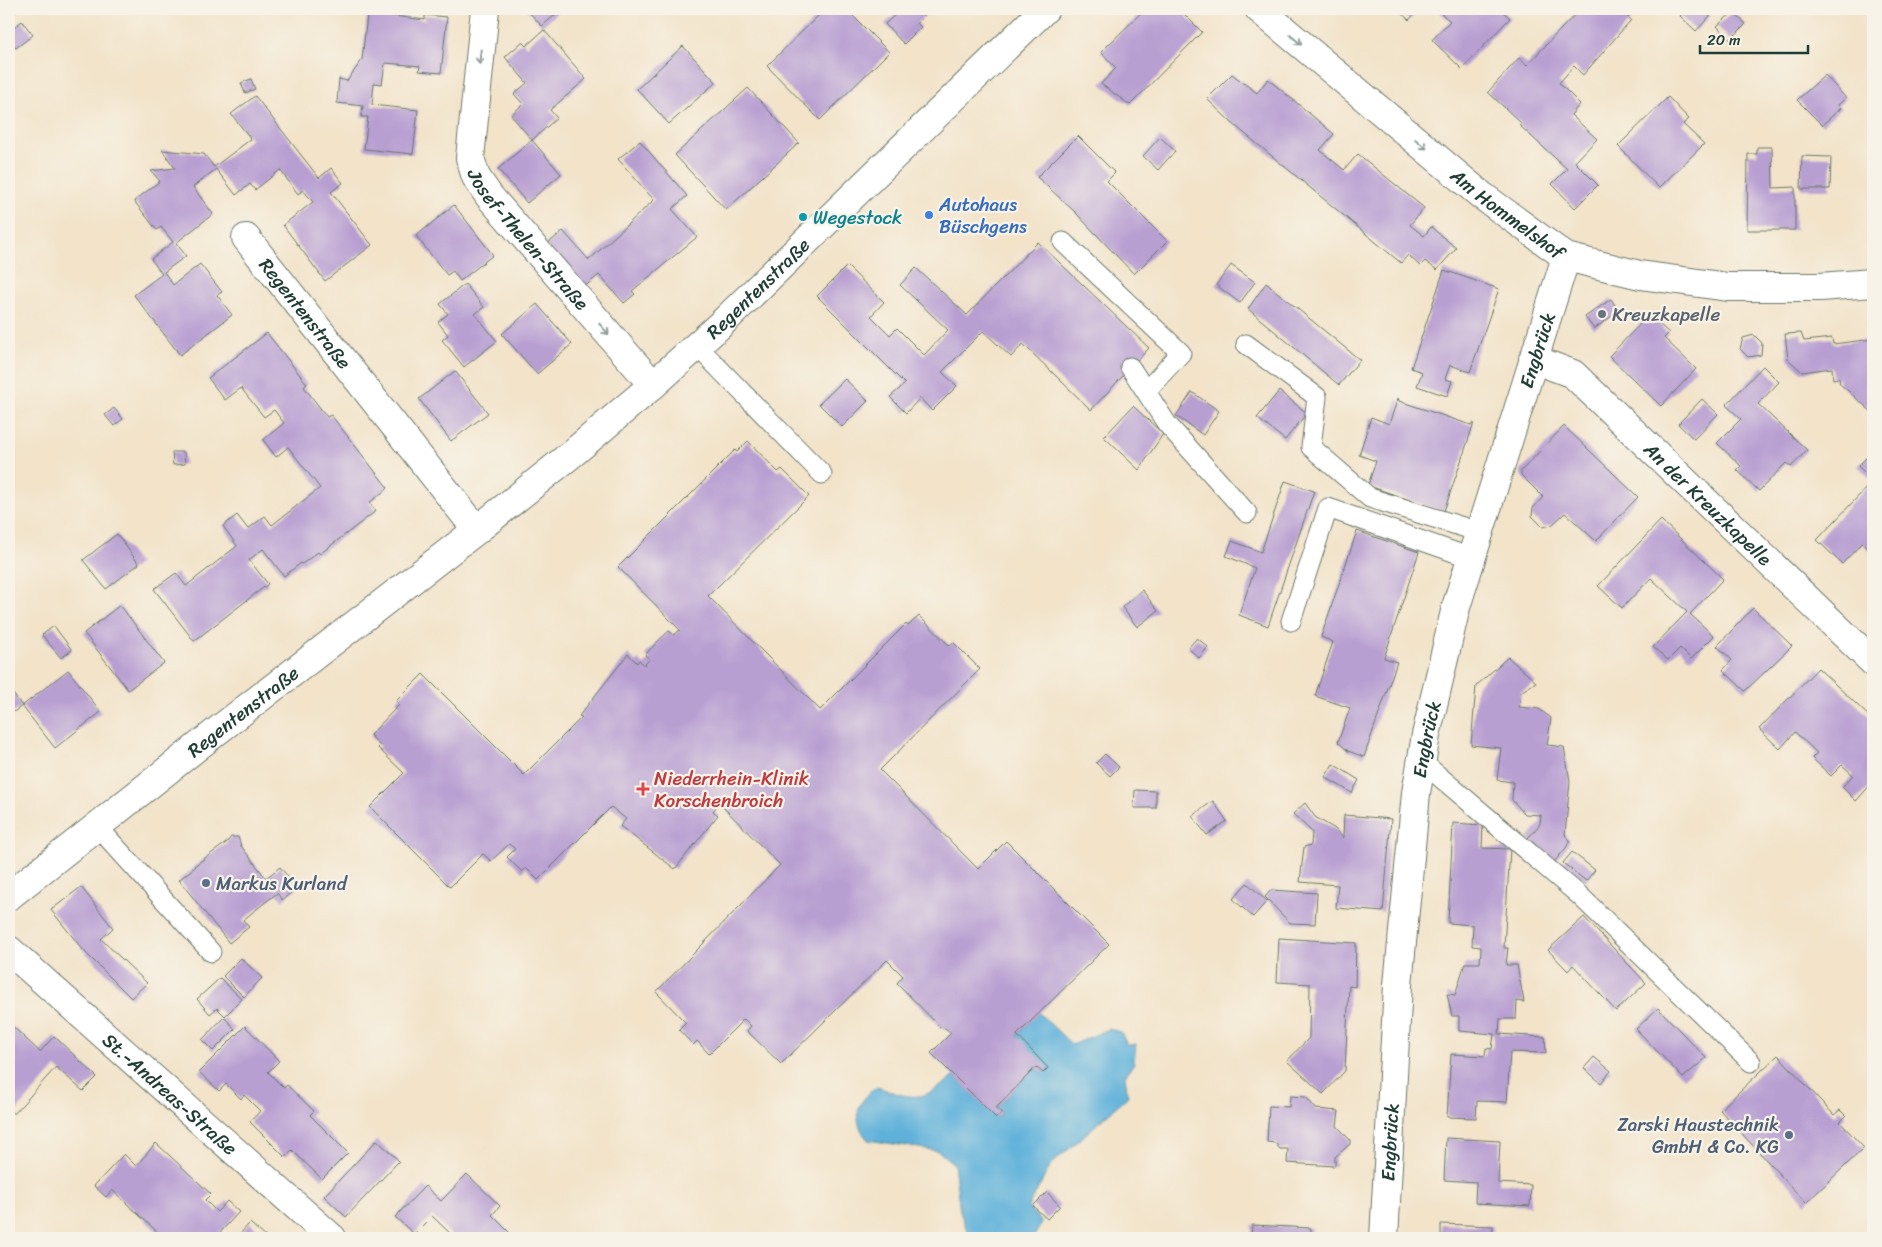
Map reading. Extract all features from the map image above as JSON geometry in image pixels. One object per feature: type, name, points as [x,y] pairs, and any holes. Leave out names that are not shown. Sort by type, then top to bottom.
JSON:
[{"type":"street","name":"Josef-Thelen-Straße","points":[[485,9],[470,152],[476,177],[489,196],[653,385]]},
{"type":"street","name":"Regentenstraße","points":[[9,896],[477,530],[653,385],[697,346],[1045,9]]},
{"type":"street","name":"Am Hommelshof","points":[[1259,9],[1481,194],[1566,257],[1640,275],[1728,287],[1820,286],[1873,283]]},
{"type":"street","name":"Regentenstraße","points":[[246,238],[477,530]]},
{"type":"street","name":"Engbrück","points":[[1384,1238],[1398,985],[1412,830],[1421,761],[1447,643],[1471,558],[1566,257]]},
{"type":"street","name":"An der Kreuzkapelle","points":[[1533,359],[1573,374],[1873,662]]},
{"type":"street","name":"St.-Andreas-Straße","points":[[9,950],[332,1238]]},
{"type":"lane","points":[[1063,242],[1181,353],[1146,391]]},
{"type":"lane","points":[[1246,344],[1317,397],[1311,447],[1370,498],[1480,532]]},
{"type":"lane","points":[[697,346],[822,474]]},
{"type":"lane","points":[[1130,367],[1167,424],[1247,513]]},
{"type":"lane","points":[[1291,621],[1328,508],[1471,558]]},
{"type":"lane","points":[[1421,761],[1579,895],[1751,1062]]},
{"type":"lane","points":[[97,826],[211,952]]},
{"type":"water","points":[[1039,1013],[1072,1045],[1109,1029],[1121,1032],[1127,1045],[1136,1044],[1134,1063],[1125,1076],[1128,1096],[1051,1165],[1028,1207],[1042,1223],[1033,1238],[970,1238],[960,1212],[954,1164],[938,1151],[868,1140],[859,1125],[858,1111],[864,1098],[877,1087],[910,1096],[918,1096],[934,1091],[954,1076],[997,1118],[1002,1113],[996,1108],[1036,1067],[1043,1073],[1017,1035]]},
{"type":"building","points":[[322,9],[380,9],[379,14],[425,20],[425,15],[447,17],[441,73],[419,71],[420,66],[385,63],[382,84],[374,83],[372,105],[418,110],[413,154],[364,149],[368,117],[361,117],[363,106],[337,103],[339,79],[347,81],[362,60],[367,15]]},
{"type":"building","points":[[526,9],[562,9],[542,26]]},
{"type":"building","points":[[825,9],[846,9],[889,52],[820,120],[767,66]]},
{"type":"building","points":[[901,9],[931,9],[917,23],[921,27],[904,44],[885,24]]},
{"type":"building","points":[[1145,9],[1179,9],[1202,32],[1130,105],[1101,84],[1116,68],[1101,52]]},
{"type":"building","points":[[1397,9],[1420,9],[1409,20]]},
{"type":"building","points":[[1436,9],[1500,9],[1510,18],[1462,69],[1432,40],[1450,21]]},
{"type":"building","points":[[1580,9],[1618,9],[1631,20],[1583,75],[1574,66],[1559,83],[1580,104],[1571,115],[1597,139],[1575,162],[1598,185],[1575,208],[1552,184],[1567,169],[1519,125],[1521,123],[1488,92],[1519,58],[1527,65]]},
{"type":"building","points":[[1687,9],[1704,9],[1711,15],[1696,31],[1680,16]]},
{"type":"building","points":[[1733,12],[1746,24],[1730,40],[1717,26]]},
{"type":"building","points":[[22,21],[33,35],[16,48],[9,38],[9,31]]},
{"type":"building","points":[[544,30],[586,79],[550,110],[557,118],[532,140],[511,115],[523,104],[514,94],[527,83],[505,57],[522,42],[526,46]]},
{"type":"building","points":[[683,46],[716,82],[669,124],[637,89]]},
{"type":"building","points":[[1232,74],[1257,93],[1268,79],[1334,134],[1320,150],[1344,170],[1358,154],[1424,208],[1410,225],[1424,236],[1431,227],[1456,248],[1437,270],[1425,261],[1420,266],[1408,255],[1401,263],[1232,123],[1207,99]]},
{"type":"building","points":[[1825,75],[1846,98],[1838,105],[1841,108],[1822,125],[1797,100]]},
{"type":"building","points":[[251,79],[255,89],[245,93],[241,83]]},
{"type":"building","points":[[748,88],[799,143],[726,210],[675,155]]},
{"type":"building","points":[[255,96],[319,178],[331,168],[343,183],[331,192],[372,245],[325,281],[283,225],[313,202],[303,190],[298,194],[280,170],[255,190],[250,184],[236,195],[216,169],[193,187],[213,214],[176,243],[186,256],[164,272],[173,285],[200,264],[222,292],[217,295],[232,315],[180,355],[134,295],[162,274],[151,259],[173,242],[161,227],[157,230],[134,201],[160,181],[151,171],[175,168],[162,150],[204,154],[214,167],[251,139],[231,114]]},
{"type":"building","points":[[1668,97],[1689,119],[1683,124],[1704,144],[1659,188],[1618,146]]},
{"type":"building","points":[[1078,136],[1115,173],[1107,181],[1167,241],[1134,274],[1075,212],[1037,177]]},
{"type":"building","points":[[1160,137],[1175,151],[1158,170],[1143,156]]},
{"type":"building","points":[[532,140],[561,174],[527,203],[498,169]]},
{"type":"building","points":[[640,141],[687,196],[672,209],[697,237],[632,291],[635,294],[624,303],[599,275],[583,288],[546,245],[563,231],[589,260],[654,200],[618,159]]},
{"type":"building","points":[[1757,147],[1772,147],[1773,188],[1795,187],[1795,230],[1747,230],[1748,154],[1757,154]]},
{"type":"building","points":[[1802,156],[1831,157],[1830,189],[1801,189]]},
{"type":"building","points":[[454,205],[493,255],[460,281],[453,271],[447,275],[416,236]]},
{"type":"building","points":[[1038,242],[1149,348],[1091,410],[1023,344],[1011,357],[983,331],[942,372],[957,386],[932,411],[920,398],[906,413],[890,397],[905,384],[817,296],[847,266],[884,302],[871,316],[890,335],[897,328],[924,355],[948,330],[900,285],[916,268],[967,315]]},
{"type":"building","points":[[1231,265],[1255,282],[1240,303],[1216,285]]},
{"type":"building","points":[[1444,270],[1499,289],[1470,372],[1450,365],[1445,379],[1452,381],[1447,396],[1417,386],[1422,372],[1411,368]]},
{"type":"building","points":[[1266,283],[1360,360],[1339,385],[1248,309]]},
{"type":"building","points":[[465,284],[484,307],[475,314],[497,341],[464,367],[442,340],[448,335],[438,322],[448,314],[440,304]]},
{"type":"building","name":"Kreuzkapelle","points":[[1611,299],[1619,311],[1594,329],[1585,317]]},
{"type":"building","points":[[537,304],[572,344],[537,374],[502,334]]},
{"type":"building","points":[[1649,315],[1669,333],[1664,338],[1696,369],[1661,406],[1609,356]]},
{"type":"building","points":[[267,333],[307,384],[304,387],[327,417],[331,415],[388,488],[369,503],[376,511],[320,554],[318,552],[284,576],[263,549],[249,560],[268,584],[194,641],[154,589],[176,573],[186,586],[237,546],[223,526],[237,515],[248,529],[265,516],[272,525],[320,488],[288,447],[276,457],[263,440],[284,423],[274,410],[264,417],[241,388],[225,400],[208,378]]},
{"type":"building","points":[[1801,333],[1804,341],[1832,338],[1833,344],[1873,339],[1873,413],[1840,384],[1839,378],[1833,379],[1832,368],[1802,372],[1788,359],[1785,334]]},
{"type":"building","points":[[1754,335],[1762,343],[1761,355],[1748,357],[1740,349],[1743,338]]},
{"type":"building","points":[[1763,366],[1779,382],[1758,404],[1807,450],[1791,467],[1786,463],[1759,491],[1737,470],[1741,466],[1717,443],[1741,419],[1726,405]]},
{"type":"building","points":[[455,371],[488,413],[451,441],[419,399]]},
{"type":"building","points":[[845,379],[868,401],[842,427],[819,404]]},
{"type":"building","points":[[1279,391],[1307,413],[1285,440],[1257,418]]},
{"type":"building","points":[[1192,392],[1219,411],[1203,435],[1176,416]]},
{"type":"building","points":[[1398,398],[1399,401],[1471,425],[1474,423],[1443,514],[1442,511],[1369,486],[1367,488],[1376,461],[1359,455],[1371,417],[1389,424]]},
{"type":"building","points":[[1702,399],[1718,414],[1694,439],[1678,424]]},
{"type":"building","points":[[1133,406],[1163,434],[1139,470],[1104,437]]},
{"type":"building","points":[[114,408],[123,419],[114,426],[105,415]]},
{"type":"building","points":[[1564,426],[1638,497],[1596,541],[1565,513],[1552,525],[1543,527],[1532,516],[1533,508],[1543,497],[1521,475],[1521,471]]},
{"type":"building","name":"Niederrhein-Klinik Korschenbroich","points":[[748,441],[778,472],[782,469],[809,496],[708,596],[820,710],[906,624],[908,626],[919,616],[950,646],[953,642],[980,669],[880,770],[978,869],[1006,841],[1109,944],[1017,1035],[1048,1068],[1043,1073],[1036,1067],[996,1108],[1002,1113],[996,1118],[931,1053],[951,1033],[945,1028],[942,1029],[897,983],[903,976],[887,960],[781,1064],[747,1031],[751,1026],[744,1019],[709,1054],[697,1041],[693,1045],[679,1030],[686,1023],[656,992],[780,865],[719,803],[713,811],[718,815],[675,869],[620,826],[626,819],[611,807],[538,880],[526,868],[522,872],[507,857],[515,849],[509,844],[491,861],[483,854],[450,887],[370,807],[404,773],[378,748],[380,746],[370,735],[400,704],[396,701],[423,674],[524,775],[582,717],[579,716],[628,654],[637,663],[639,660],[644,665],[650,659],[645,655],[657,642],[669,631],[674,635],[680,630],[618,567],[735,450],[737,452]]},
{"type":"building","points":[[1873,451],[1873,477],[1871,479],[1858,466]]},
{"type":"building","points":[[172,452],[184,452],[185,464],[173,465]]},
{"type":"building","points":[[1285,481],[1314,491],[1268,626],[1239,615],[1255,568],[1226,556],[1232,541],[1261,552]]},
{"type":"building","points":[[1869,485],[1873,489],[1873,554],[1862,543],[1842,564],[1817,540]]},
{"type":"building","points":[[1661,520],[1723,579],[1690,614],[1714,636],[1691,659],[1680,648],[1668,660],[1653,647],[1687,612],[1651,578],[1622,608],[1598,586]]},
{"type":"building","points":[[1357,531],[1419,552],[1384,658],[1397,662],[1364,757],[1348,751],[1338,742],[1350,708],[1315,696],[1333,642],[1321,637]]},
{"type":"building","points":[[117,534],[139,564],[106,589],[83,560]]},
{"type":"building","points":[[1142,590],[1158,611],[1137,627],[1122,607]]},
{"type":"building","points":[[120,605],[164,663],[128,690],[84,633]]},
{"type":"building","points":[[1753,608],[1792,646],[1745,691],[1723,670],[1732,660],[1717,646]]},
{"type":"building","points":[[54,626],[72,650],[61,658],[42,635]]},
{"type":"building","points":[[1197,638],[1208,647],[1199,658],[1188,648]]},
{"type":"building","points":[[1508,657],[1536,682],[1521,692],[1519,707],[1539,709],[1551,718],[1547,745],[1564,747],[1570,781],[1565,835],[1570,840],[1554,862],[1528,838],[1540,824],[1541,815],[1525,814],[1512,800],[1513,782],[1497,780],[1501,748],[1471,745],[1476,686]]},
{"type":"building","points":[[1818,668],[1873,720],[1873,782],[1856,801],[1842,787],[1853,775],[1842,765],[1831,776],[1812,758],[1817,753],[1795,732],[1780,749],[1759,729]]},
{"type":"building","points":[[68,670],[101,712],[55,748],[22,706]]},
{"type":"building","points":[[9,688],[22,706],[12,713],[9,709]]},
{"type":"building","points":[[1105,754],[1119,767],[1110,776],[1096,763]]},
{"type":"building","points":[[1333,764],[1359,780],[1352,793],[1325,777]]},
{"type":"building","points":[[1135,790],[1156,791],[1156,808],[1134,808]]},
{"type":"building","points":[[1213,801],[1227,821],[1207,835],[1192,816]]},
{"type":"building","points":[[1305,803],[1315,817],[1335,829],[1343,838],[1344,815],[1391,819],[1383,912],[1336,908],[1338,885],[1300,882],[1304,847],[1311,845],[1312,832],[1293,814]]},
{"type":"building","points":[[1453,823],[1483,825],[1482,848],[1510,849],[1504,948],[1508,948],[1506,965],[1517,965],[1524,1002],[1517,1001],[1516,1019],[1500,1019],[1499,1034],[1545,1037],[1546,1053],[1510,1052],[1507,1102],[1477,1101],[1476,1118],[1447,1117],[1451,1054],[1485,1056],[1486,1048],[1492,1049],[1494,1034],[1459,1031],[1459,1016],[1452,1016],[1447,994],[1455,995],[1465,963],[1480,963],[1481,947],[1472,946],[1473,925],[1448,923]]},
{"type":"building","points":[[231,837],[238,837],[241,846],[266,878],[280,867],[297,888],[282,900],[277,893],[243,920],[249,927],[229,943],[179,880]]},
{"type":"building","points":[[1572,852],[1595,870],[1586,881],[1563,863]]},
{"type":"building","points":[[1247,883],[1267,901],[1253,917],[1233,899]]},
{"type":"building","points":[[81,887],[113,928],[101,939],[147,983],[131,998],[84,951],[51,910]]},
{"type":"building","points":[[1271,890],[1317,893],[1315,924],[1290,923],[1265,897]]},
{"type":"building","points":[[1584,917],[1646,983],[1616,1011],[1573,965],[1568,971],[1548,950]]},
{"type":"building","points":[[1279,938],[1356,943],[1355,987],[1349,986],[1345,1071],[1323,1094],[1287,1061],[1309,1038],[1310,984],[1277,982]]},
{"type":"building","points":[[241,958],[262,978],[244,997],[223,976]]},
{"type":"building","points":[[220,978],[242,999],[225,1016],[217,1008],[210,1014],[197,999]]},
{"type":"building","points":[[1658,1008],[1706,1058],[1683,1078],[1636,1029]]},
{"type":"building","points":[[224,1017],[235,1029],[213,1051],[202,1040]]},
{"type":"building","points":[[9,1023],[40,1052],[54,1036],[97,1077],[83,1091],[56,1067],[14,1114],[9,1110]]},
{"type":"building","points":[[245,1026],[279,1061],[268,1072],[284,1088],[287,1085],[314,1111],[310,1115],[348,1153],[322,1179],[292,1150],[285,1157],[250,1122],[260,1111],[244,1095],[241,1099],[226,1084],[219,1091],[199,1072]]},
{"type":"building","points":[[1778,1055],[1834,1115],[1840,1110],[1846,1116],[1840,1122],[1864,1148],[1806,1203],[1720,1110]]},
{"type":"building","points":[[1594,1057],[1611,1071],[1601,1083],[1584,1068]]},
{"type":"building","points":[[1290,1096],[1306,1097],[1316,1109],[1339,1111],[1337,1126],[1350,1140],[1350,1144],[1335,1157],[1335,1166],[1287,1163],[1288,1149],[1280,1149],[1275,1143],[1267,1142],[1269,1106],[1289,1107]]},
{"type":"building","points":[[1446,1138],[1500,1141],[1498,1183],[1531,1185],[1530,1206],[1475,1203],[1476,1182],[1444,1180]]},
{"type":"building","points":[[377,1140],[399,1161],[346,1217],[324,1196]]},
{"type":"building","points":[[156,1143],[211,1194],[205,1200],[217,1212],[227,1201],[239,1212],[215,1238],[181,1238],[175,1233],[170,1238],[164,1238],[112,1190],[106,1197],[94,1186],[124,1154],[136,1166]]},
{"type":"building","points":[[467,1174],[500,1206],[492,1215],[509,1232],[503,1238],[455,1238],[432,1216],[414,1234],[395,1217],[425,1186],[441,1201]]},
{"type":"building","points":[[1047,1192],[1060,1206],[1047,1219],[1033,1206]]},
{"type":"building","points":[[250,1223],[267,1238],[236,1238]]},
{"type":"building","points":[[1441,1224],[1493,1226],[1492,1238],[1441,1238]]},
{"type":"building","points":[[1252,1225],[1311,1228],[1311,1238],[1251,1238]]},
{"type":"place","name":"Autohaus Büschgens","points":[[929,215]]},
{"type":"place","name":"Wegestock","points":[[803,217]]},
{"type":"place","name":"Kreuzkapelle","points":[[1602,314]]},
{"type":"place","name":"Niederrhein-Klinik Korschenbroich","points":[[643,789]]},
{"type":"place","name":"Markus Kurland","points":[[206,883]]},
{"type":"place","name":"Zarski Haustechnik GmbH & Co. KG","points":[[1789,1135]]}]
